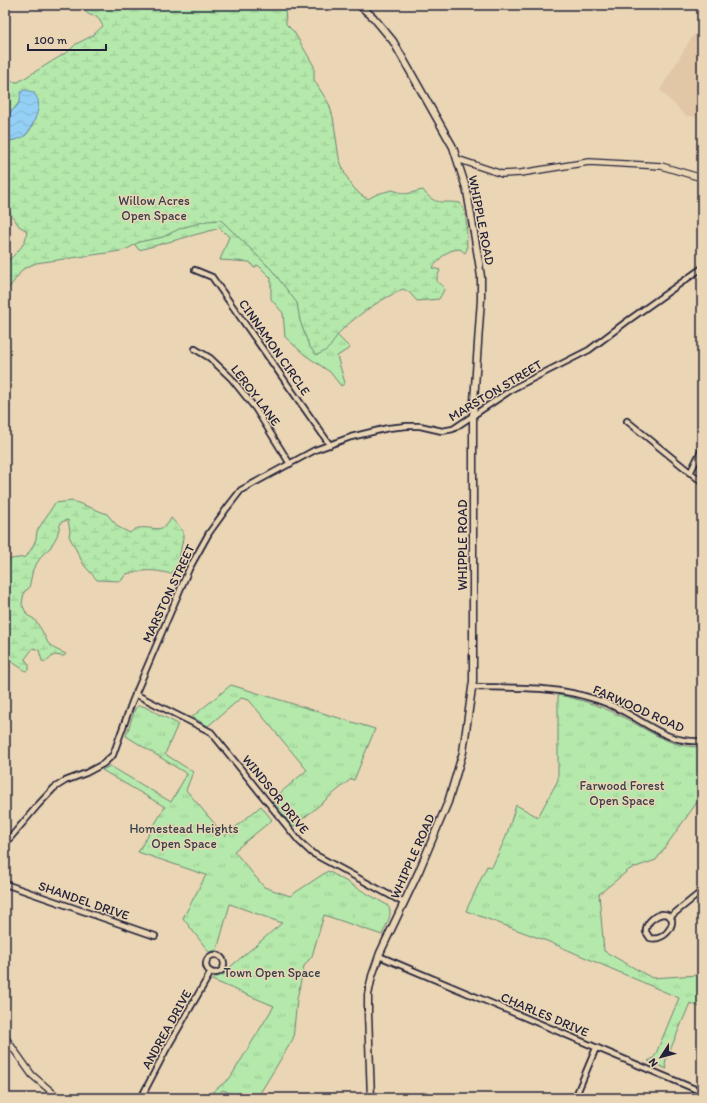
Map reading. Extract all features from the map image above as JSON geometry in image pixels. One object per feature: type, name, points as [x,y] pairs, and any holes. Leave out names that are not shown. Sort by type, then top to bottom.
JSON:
[{"type":"main road","name":"WHIPPLE ROAD","points":[[359,5],[372,17],[393,41],[444,131],[457,159],[467,191],[481,277],[480,332],[473,416],[472,687],[463,752],[448,802],[419,871],[379,956],[372,976],[368,995],[371,1098]]},
{"type":"street","points":[[457,159],[502,174],[521,173],[589,162],[661,166],[702,178]]},
{"type":"street","name":"MARSTON STREET","points":[[5,844],[54,788],[65,781],[103,764],[113,755],[135,694],[189,569],[209,533],[241,490],[315,450],[351,437],[388,428],[414,426],[442,431],[453,429],[514,388],[589,350],[702,268]]},
{"type":"street","name":"CINNAMON CIRCLE","points":[[195,270],[212,277],[330,445]]},
{"type":"street","name":"LEROY LANE","points":[[195,349],[210,358],[231,378],[255,408],[290,464]]},
{"type":"street","points":[[627,421],[702,482]]},
{"type":"street","points":[[690,473],[702,449]]},
{"type":"street","name":"FARWOOD ROAD","points":[[472,687],[537,688],[569,692],[601,701],[672,738],[691,742],[702,741]]},
{"type":"street","name":"WINDSOR DRIVE","points":[[135,694],[211,732],[299,840],[312,853],[404,903]]},
{"type":"street","name":"SHANDEL DRIVE","points":[[5,884],[155,936]]},
{"type":"street","points":[[670,917],[702,891]]},
{"type":"street","points":[[662,914],[668,914],[670,917],[672,926],[665,934],[654,939],[650,938],[646,934],[646,927],[653,919],[662,914]]},
{"type":"street","name":"ANDREA DRIVE","points":[[212,955],[218,955],[224,960],[224,968],[218,972],[211,972],[206,966],[207,959],[212,955]]},
{"type":"street","name":"CHARLES DRIVE","points":[[379,956],[702,1092]]},
{"type":"street","name":"ANDREA DRIVE","points":[[141,1098],[167,1048],[211,972]]},
{"type":"street","points":[[5,1037],[32,1074],[58,1098]]},
{"type":"street","points":[[575,1098],[596,1048]]},
{"type":"shaded area","points":[[702,27],[702,117],[686,116],[660,90],[692,37]]},
{"type":"green space","points":[[80,5],[285,5],[286,24],[294,32],[314,66],[314,80],[329,104],[333,117],[339,158],[345,174],[353,187],[361,195],[368,199],[377,194],[392,190],[406,194],[423,190],[431,199],[435,201],[460,203],[463,208],[466,225],[467,249],[465,253],[460,249],[450,251],[444,255],[432,268],[440,270],[437,282],[443,286],[444,290],[439,299],[417,301],[409,292],[403,289],[357,317],[340,332],[327,350],[316,355],[309,346],[300,321],[297,303],[271,269],[221,220],[207,221],[181,228],[163,237],[139,242],[121,251],[36,263],[23,269],[5,293],[5,265],[22,246],[27,231],[19,226],[5,205],[5,142],[21,138],[28,133],[35,119],[38,105],[21,99],[12,111],[5,114],[5,84],[8,81],[18,82],[69,51],[76,44],[92,36],[103,26],[97,16],[85,12]]},
{"type":"green space","name":"Willow Acres Open Space","points":[[157,158],[256,253],[350,348],[337,356],[345,383],[341,386],[330,372],[305,355],[285,337],[283,313],[271,299],[271,278],[258,265],[254,268],[250,262],[220,260],[229,237],[220,228],[139,250],[85,178]]},
{"type":"green space","points":[[73,501],[107,514],[118,527],[130,533],[138,528],[161,528],[168,523],[171,518],[183,531],[178,564],[171,574],[159,571],[143,571],[126,574],[121,581],[97,580],[84,565],[69,536],[70,531],[68,520],[61,522],[57,536],[50,548],[43,554],[33,569],[29,588],[24,592],[22,604],[27,615],[34,619],[41,629],[48,643],[55,649],[66,654],[64,656],[54,655],[46,662],[42,661],[39,650],[33,648],[25,659],[29,665],[29,670],[26,671],[15,664],[5,654],[5,562],[11,559],[26,557],[36,539],[37,531],[55,503]]},
{"type":"green space","points":[[231,685],[375,729],[354,780],[351,779],[293,827],[272,800],[307,770],[249,700],[241,698],[208,726],[192,717]]},
{"type":"green space","name":"Farwood Forest Open Space","points":[[558,695],[573,698],[610,711],[668,741],[678,744],[702,747],[702,791],[700,798],[656,860],[630,869],[599,894],[604,951],[652,978],[697,975],[702,967],[702,1008],[690,1003],[666,1060],[665,1065],[667,1069],[648,1061],[655,1056],[679,998],[547,941],[466,911],[487,866],[492,867],[506,837],[516,805],[538,817],[558,780]]},
{"type":"green space","points":[[138,706],[143,706],[178,724],[165,754],[193,772],[186,790],[225,836],[261,806],[272,820],[234,851],[264,887],[290,896],[328,871],[387,905],[389,908],[389,920],[382,935],[324,915],[312,956],[304,966],[297,999],[293,1039],[257,1098],[240,1098],[223,1090],[213,1098],[205,1098],[230,1078],[274,1006],[212,980],[223,975],[229,968],[282,923],[230,904],[217,950],[209,952],[183,918],[206,875],[138,852],[165,807],[102,770],[110,766],[171,802],[187,774],[126,736],[135,709]]},
{"type":"water","points":[[25,90],[33,92],[38,100],[39,104],[35,120],[23,137],[5,142],[5,114],[17,106],[20,101],[20,92]]},
{"type":"park label","name":"Homestead Heights Open Space","points":[[184,836]]},
{"type":"park label","name":"Town Open Space","points":[[272,972]]}]
